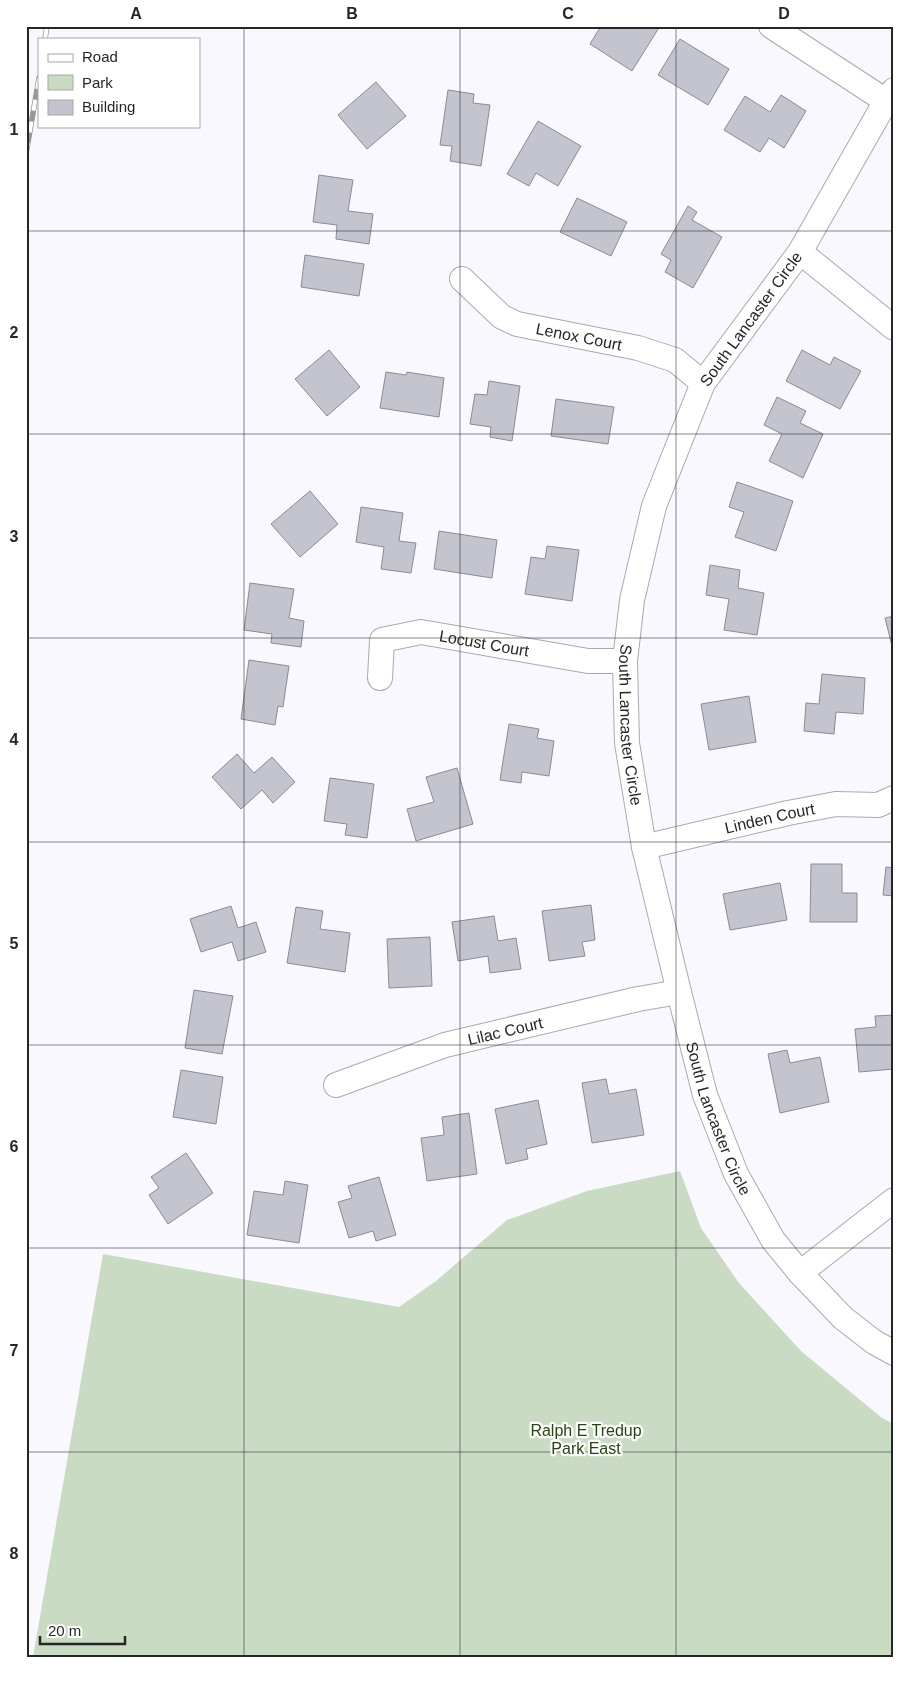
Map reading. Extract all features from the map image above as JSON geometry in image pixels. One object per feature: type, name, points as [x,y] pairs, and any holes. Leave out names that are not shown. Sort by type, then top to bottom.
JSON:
[{"type":"street","points":[[771,26],[890,96]]},
{"type":"street","name":"South Lancaster Circle","points":[[890,96],[800,252],[703,383],[654,506],[632,600],[626,661],[627,743],[644,847],[678,992],[705,1094],[736,1174],[773,1240],[843,1318],[874,1342],[894,1353]]},
{"type":"street","points":[[800,252],[894,328]]},
{"type":"street","name":"Lenox Court","points":[[462,279],[502,317],[517,324],[638,348],[675,360],[703,383]]},
{"type":"street","name":"Locust Court","points":[[380,678],[382,640],[421,632],[588,661],[626,661]]},
{"type":"street","name":"Linden Court","points":[[644,847],[788,813],[836,804],[878,805],[894,798]]},
{"type":"street","name":"Lilac Court","points":[[336,1084],[445,1045],[638,999],[678,992]]},
{"type":"street","points":[[800,1272],[894,1200]]},
{"type":"green space","name":"Ralph E Tredup Park East","points":[[680,1171],[701,1228],[739,1283],[801,1351],[882,1418],[894,1424],[894,1657],[33,1657],[103,1254],[399,1307],[436,1281],[507,1220],[587,1191]]},
{"type":"building","points":[[601,26],[660,26],[632,71],[590,44]]},
{"type":"building","points":[[680,39],[729,69],[708,105],[658,75]]},
{"type":"building","points":[[376,82],[406,116],[367,149],[338,115]]},
{"type":"building","points":[[448,90],[474,94],[473,103],[490,105],[481,166],[450,161],[452,146],[440,145]]},
{"type":"building","points":[[781,95],[806,111],[784,148],[769,138],[760,152],[724,130],[745,96],[770,112]]},
{"type":"building","points":[[538,121],[581,146],[558,186],[536,173],[529,186],[507,174]]},
{"type":"building","points":[[319,175],[353,180],[348,211],[373,214],[369,244],[336,239],[337,225],[313,222]]},
{"type":"building","points":[[577,198],[627,222],[611,256],[560,232]]},
{"type":"building","points":[[688,206],[697,212],[692,220],[722,237],[693,288],[665,272],[671,260],[661,254]]},
{"type":"building","points":[[305,255],[364,264],[359,296],[301,287]]},
{"type":"building","points":[[329,350],[360,387],[327,416],[295,379]]},
{"type":"building","points":[[802,350],[830,365],[834,357],[861,371],[840,409],[786,381]]},
{"type":"building","points":[[386,372],[406,375],[407,372],[444,378],[439,417],[380,408]]},
{"type":"building","points":[[489,381],[520,386],[512,441],[490,437],[491,427],[470,424],[475,394],[487,395]]},
{"type":"building","points":[[777,397],[806,411],[800,423],[823,434],[803,478],[769,461],[782,434],[764,425]]},
{"type":"building","points":[[556,399],[614,407],[608,444],[551,436]]},
{"type":"building","points":[[737,482],[793,501],[776,551],[735,537],[744,512],[729,507]]},
{"type":"building","points":[[310,491],[338,524],[300,557],[271,524]]},
{"type":"building","points":[[361,507],[403,513],[399,541],[416,543],[411,573],[381,569],[384,547],[356,542]]},
{"type":"building","points":[[439,531],[497,540],[492,578],[434,569]]},
{"type":"building","points":[[547,546],[579,550],[572,601],[525,594],[531,557],[545,559]]},
{"type":"building","points":[[710,565],[740,570],[738,588],[764,593],[757,635],[724,630],[729,599],[706,595]]},
{"type":"building","points":[[250,583],[294,589],[289,618],[304,621],[301,647],[271,643],[272,634],[244,630]]},
{"type":"building","points":[[894,616],[894,654],[885,618]]},
{"type":"building","points":[[249,660],[289,666],[283,707],[278,706],[275,725],[241,719]]},
{"type":"building","points":[[822,674],[865,678],[863,714],[836,712],[834,734],[804,731],[806,703],[819,704]]},
{"type":"building","points":[[749,696],[756,742],[709,750],[701,704]]},
{"type":"building","points":[[509,724],[539,729],[537,738],[554,741],[549,776],[522,772],[521,783],[500,780]]},
{"type":"building","points":[[237,754],[254,773],[272,757],[295,782],[273,803],[262,790],[241,809],[212,777]]},
{"type":"building","points":[[457,768],[473,824],[416,841],[407,809],[434,802],[426,777]]},
{"type":"building","points":[[330,778],[374,784],[367,838],[345,835],[347,824],[324,821]]},
{"type":"building","points":[[811,864],[842,864],[842,893],[857,893],[857,922],[810,922]]},
{"type":"building","points":[[886,867],[894,868],[894,896],[883,895]]},
{"type":"building","points":[[780,883],[787,920],[730,930],[723,894]]},
{"type":"building","points":[[591,905],[595,940],[582,942],[585,956],[549,961],[542,911]]},
{"type":"building","points":[[231,906],[238,928],[256,922],[266,952],[238,961],[232,942],[201,952],[190,919]]},
{"type":"building","points":[[296,907],[323,911],[320,929],[350,933],[345,972],[287,963]]},
{"type":"building","points":[[494,916],[498,941],[516,938],[521,969],[490,973],[488,956],[458,961],[452,922]]},
{"type":"building","points":[[430,937],[432,986],[389,988],[387,939]]},
{"type":"building","points":[[194,990],[233,996],[222,1054],[185,1048]]},
{"type":"building","points":[[894,1015],[894,1069],[859,1072],[855,1029],[876,1027],[875,1016]]},
{"type":"building","points":[[787,1050],[790,1063],[820,1057],[829,1102],[780,1113],[768,1054]]},
{"type":"building","points":[[181,1070],[223,1077],[216,1124],[173,1117]]},
{"type":"building","points":[[606,1079],[609,1094],[636,1089],[644,1135],[592,1143],[582,1083]]},
{"type":"building","points":[[538,1100],[547,1144],[526,1149],[528,1159],[506,1164],[495,1109]]},
{"type":"building","points":[[469,1113],[477,1174],[427,1181],[421,1138],[444,1135],[442,1117]]},
{"type":"building","points":[[186,1153],[213,1193],[168,1224],[149,1195],[159,1188],[151,1177]]},
{"type":"building","points":[[379,1177],[396,1235],[376,1241],[373,1231],[349,1238],[338,1202],[352,1198],[348,1186]]},
{"type":"building","points":[[285,1181],[308,1185],[299,1243],[247,1235],[254,1191],[283,1195]]},
{"type":"railway","points":[[45,38],[47,26]]},
{"type":"railway","points":[[26,154],[38,84]]}]
